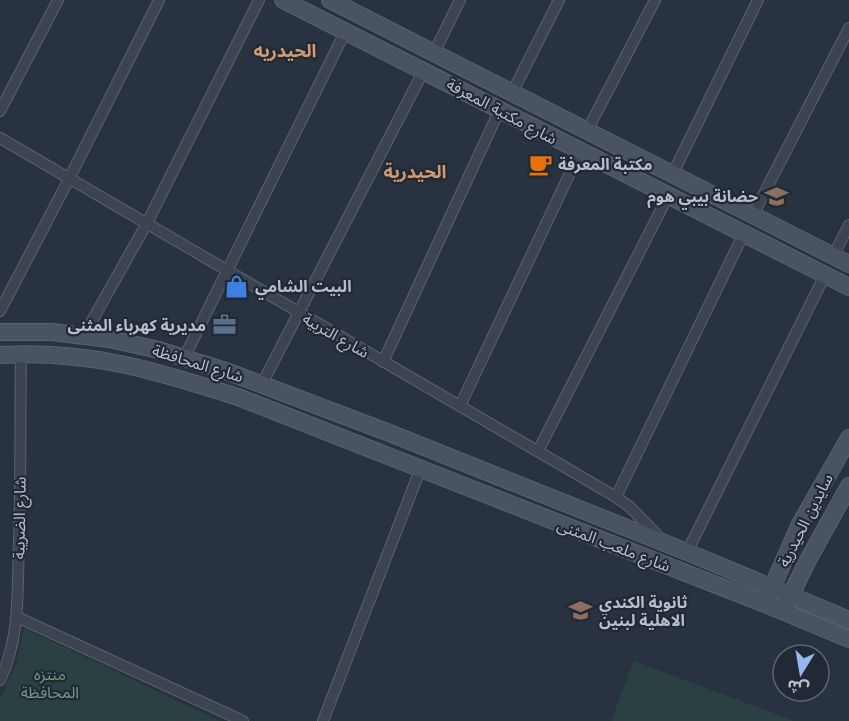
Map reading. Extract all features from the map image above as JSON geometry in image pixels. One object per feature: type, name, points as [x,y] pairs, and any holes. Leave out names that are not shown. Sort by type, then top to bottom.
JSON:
[{"type":"main road","name":"شارع مكتبة المعرفة","points":[[283,0],[849,287]]},
{"type":"main road","name":"شارع مكتبة المعرفة","points":[[330,0],[356,6],[434,53],[849,264]]},
{"type":"main road","name":"شارع المحافظة","points":[[0,332],[84,335],[134,344],[262,384],[387,432]]},
{"type":"main road","name":"شارع المحافظة","points":[[0,355],[84,356],[149,369],[238,397],[379,452]]},
{"type":"main road","name":"شارع ملعب المثنى","points":[[387,432],[687,552],[849,620]]},
{"type":"main road","points":[[379,452],[387,432]]},
{"type":"main road","name":"سايدين الحيدرية","points":[[765,604],[799,526],[849,438]]},
{"type":"main road","name":"شارع ملعب المثنى","points":[[379,452],[849,639]]},
{"type":"main road","name":"سايدين الحيدرية","points":[[783,612],[849,486]]},
{"type":"street","points":[[0,111],[58,0]]},
{"type":"street","points":[[0,311],[159,0]]},
{"type":"street","points":[[84,335],[147,223],[259,0]]},
{"type":"street","points":[[434,53],[460,0]]},
{"type":"street","points":[[512,93],[559,0]]},
{"type":"street","points":[[587,131],[655,0]]},
{"type":"street","points":[[672,175],[758,0]]},
{"type":"street","points":[[753,215],[849,28]]},
{"type":"street","points":[[184,358],[345,32]]},
{"type":"street","points":[[262,384],[424,70]]},
{"type":"street","points":[[383,362],[500,109]]},
{"type":"street","name":"شارع التربية","points":[[0,138],[616,497],[630,507],[664,543]]},
{"type":"street","points":[[460,406],[580,152]]},
{"type":"street","points":[[538,451],[668,196]]},
{"type":"street","points":[[833,256],[849,225]]},
{"type":"street","points":[[616,497],[744,233]]},
{"type":"street","points":[[687,552],[825,275]]},
{"type":"street","name":"شارع الضريبة","points":[[0,680],[11,652],[17,617],[21,354]]},
{"type":"street","points":[[323,721],[420,470]]},
{"type":"street","points":[[17,617],[243,721]]},
{"type":"green space","name":"منتزه المحافظة","points":[[24,628],[220,721],[0,721],[0,699],[17,662]]},
{"type":"green space","points":[[634,661],[795,721],[611,721]]},
{"type":"place","name":"مكتبة المعرفة","points":[[540,164]]},
{"type":"place","name":"حضانة بيبي هوم","points":[[776,196]]},
{"type":"place","name":"البيت الشامي","points":[[237,286]]},
{"type":"place","name":"مديرية كهرباء المثنى","points":[[224,325]]},
{"type":"place","name":"ثانوية الكندي الاهلية لبنين","points":[[581,611]]},
{"type":"district","name":"الحيدريه","points":[[285,50]]},
{"type":"district","name":"الحيدرية","points":[[415,171]]}]
